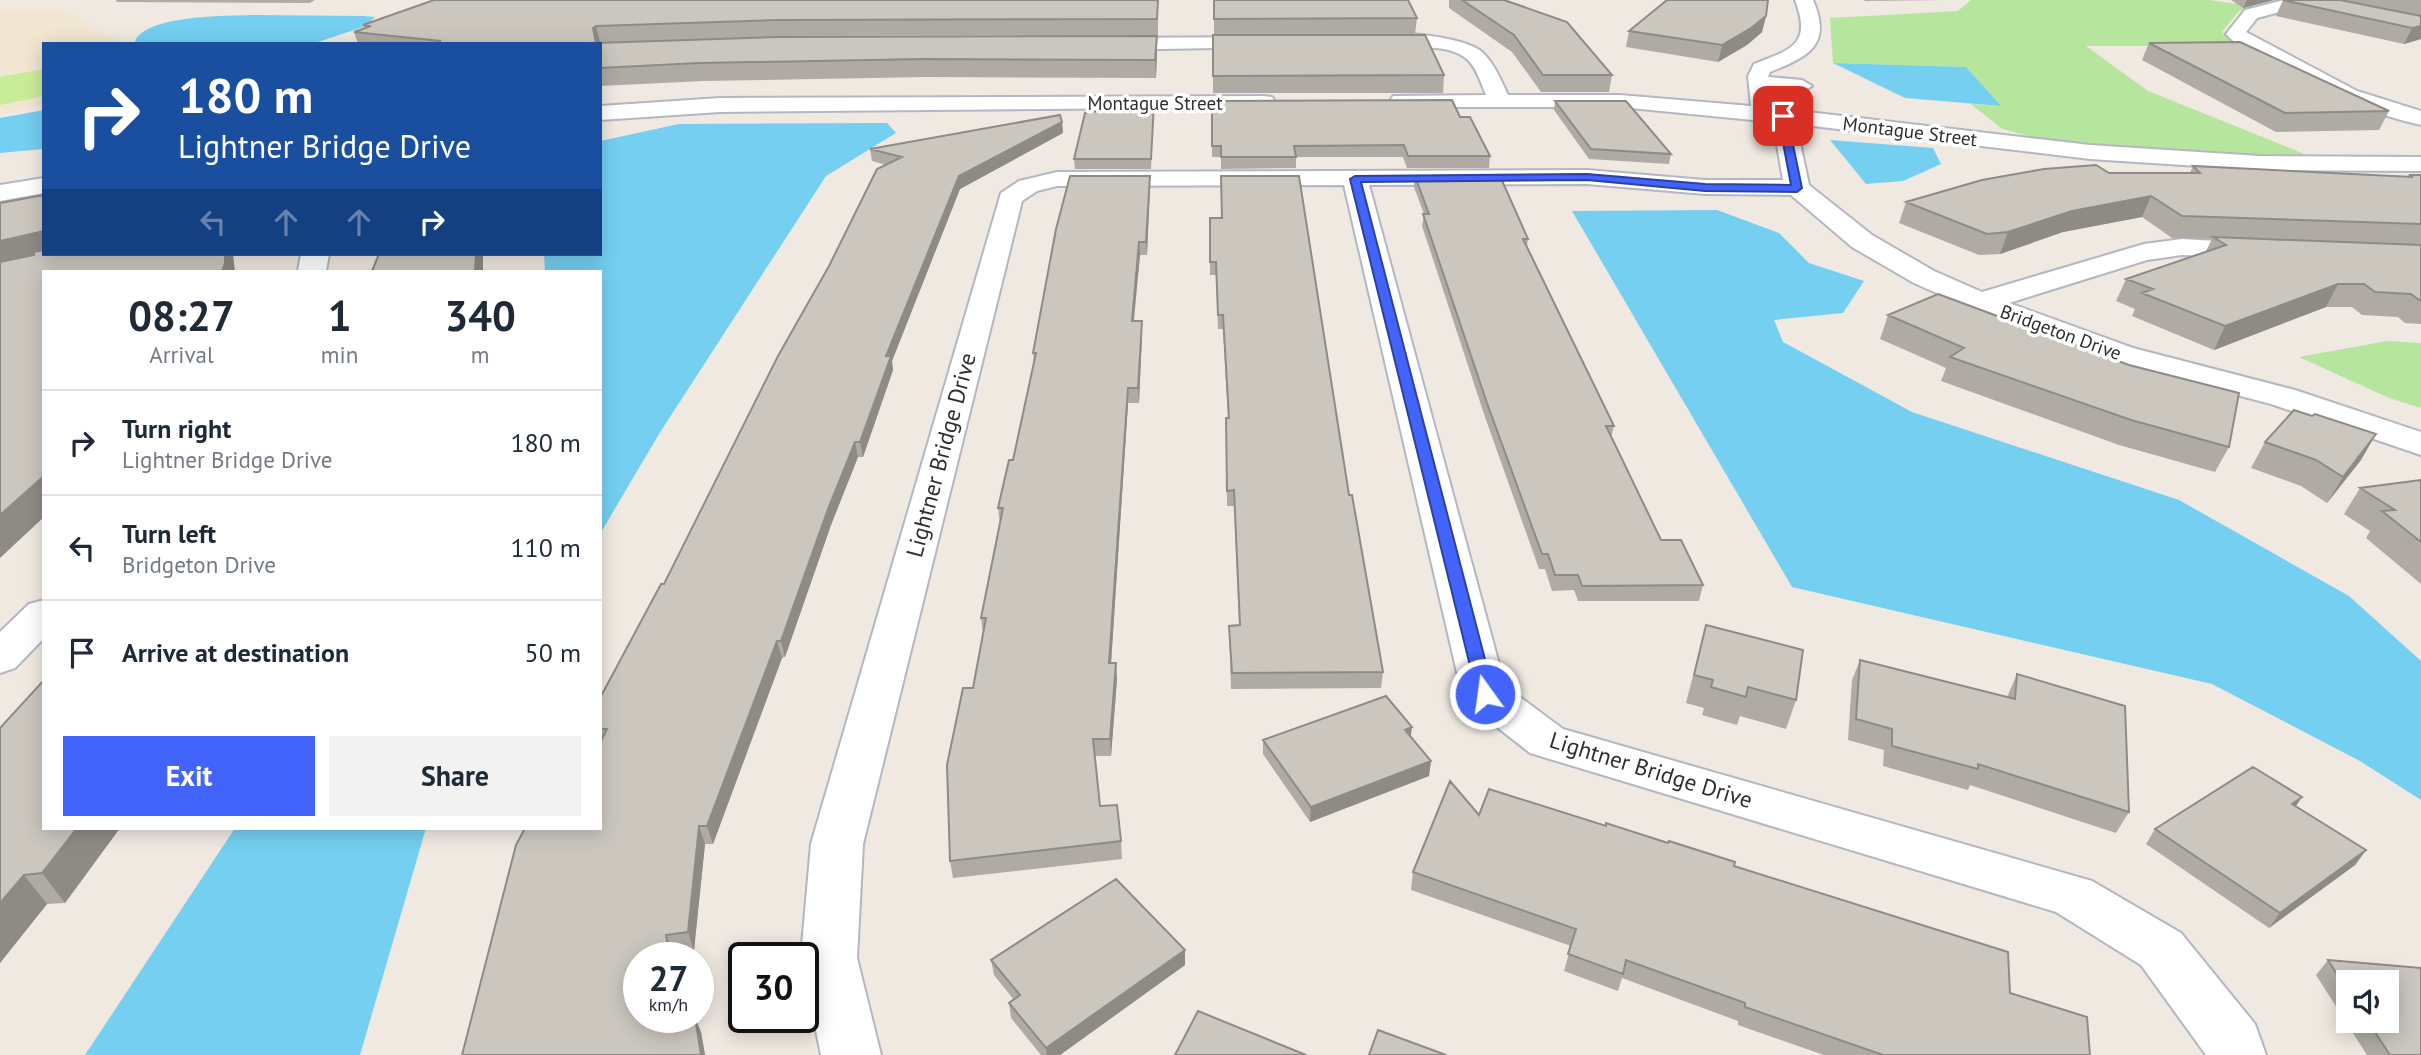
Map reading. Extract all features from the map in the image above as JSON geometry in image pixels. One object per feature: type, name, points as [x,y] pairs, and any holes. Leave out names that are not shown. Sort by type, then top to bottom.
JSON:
[{"type":"street","points":[[1797,188],[1785,116],[1759,83],[1758,76],[1762,68],[1794,56],[1809,38],[1812,19],[1804,0]]},
{"type":"street","points":[[2328,6],[2303,0],[2251,14],[2235,34],[2294,67],[2384,110],[2421,118]]},
{"type":"street","points":[[1084,44],[1291,43]]},
{"type":"street","points":[[1358,43],[1432,43],[1469,51],[1478,59],[1500,101]]},
{"type":"street","points":[[1785,116],[1802,99],[1802,67],[1794,56]]},
{"type":"street","points":[[2294,67],[2345,82],[2421,98]]},
{"type":"street","points":[[1759,83],[1802,86]]},
{"type":"street","name":"Montague Street","points":[[1375,101],[1620,101],[1785,116],[2090,152],[2260,163],[2421,164]]},
{"type":"street","name":"Montague Street","points":[[602,113],[720,105],[1291,102]]},
{"type":"street","name":"Lightner Bridge Drive","points":[[851,1055],[829,958],[837,844],[1010,198],[1028,186],[1057,179],[1587,177],[1705,187],[1797,188]]},
{"type":"street","name":"Lightner Bridge Drive","points":[[1355,179],[1485,694],[1547,741],[2073,897],[2161,949],[2234,1043],[2236,1055]]},
{"type":"street","points":[[0,193],[42,185]]},
{"type":"street","name":"Bridgeton Drive","points":[[1797,188],[1862,241],[1924,277],[1980,302],[2122,355],[2283,397],[2421,444]]},
{"type":"street","points":[[1980,302],[2144,252],[2182,247],[2288,251]]},
{"type":"street","points":[[0,658],[42,614]]},
{"type":"shaded area","points":[[0,10],[66,10],[122,42],[42,42],[42,104],[0,114]]},
{"type":"green space","points":[[1971,0],[2209,0],[2257,7],[2239,11],[2222,32],[2243,46],[2086,46],[2148,91],[2317,159],[2065,145],[2002,129],[1971,104],[2000,106],[1966,67],[1833,63],[1830,18],[1958,11]]},
{"type":"green space","points":[[42,69],[42,96],[0,105],[0,77]]},
{"type":"green space","points":[[2387,341],[2421,343],[2421,408],[2389,398],[2299,357]]},
{"type":"water","points":[[207,17],[375,17],[366,26],[318,42],[135,41],[142,32],[155,26]]},
{"type":"water","points":[[1833,63],[1966,67],[2001,106],[1905,98]]},
{"type":"water","points":[[42,110],[42,149],[0,153],[0,118]]},
{"type":"water","points":[[887,123],[896,133],[826,176],[659,434],[602,531],[602,270],[545,270],[544,256],[602,256],[602,141],[679,124]]},
{"type":"water","points":[[1830,140],[1933,148],[1941,164],[1903,181],[1866,184]]},
{"type":"water","points":[[1717,210],[1779,233],[1809,263],[1864,281],[1843,313],[1774,320],[1783,342],[1912,412],[2179,500],[2349,596],[2421,661],[2421,800],[2360,761],[2212,684],[1792,587],[1572,211]]},
{"type":"water","points":[[234,830],[425,830],[360,1055],[85,1055]]},
{"type":"building","points":[[434,0],[1158,0],[1157,19],[777,20],[596,26],[593,28],[596,42],[437,42],[441,41],[354,32],[371,26],[363,25]]},
{"type":"building","points":[[1214,0],[1408,0],[1417,18],[1214,19]]},
{"type":"building","points":[[1462,0],[1504,0],[1567,22],[1612,75],[1543,75],[1514,35]]},
{"type":"building","points":[[1667,0],[1768,0],[1766,16],[1722,45],[1629,31]]},
{"type":"building","points":[[2283,0],[2340,0],[2421,16],[2421,26],[2412,28]]},
{"type":"building","points":[[1213,35],[1425,35],[1444,75],[1213,76]]},
{"type":"building","points":[[1157,36],[1155,60],[924,59],[699,63],[602,68],[602,43],[777,37]]},
{"type":"building","points":[[2240,42],[2389,111],[2285,113],[2149,43]]},
{"type":"building","points":[[1452,100],[1460,117],[1470,117],[1490,156],[1408,156],[1404,145],[1294,146],[1296,157],[1221,157],[1221,146],[1212,146],[1212,101]]},
{"type":"building","points":[[1555,101],[1626,101],[1671,154],[1591,149]]},
{"type":"building","points":[[1154,103],[1151,159],[1074,159],[1085,113]]},
{"type":"building","points":[[1060,115],[1062,122],[959,176],[886,356],[891,356],[860,442],[855,442],[828,509],[781,641],[777,641],[707,826],[699,826],[688,932],[666,935],[667,942],[623,942],[623,1033],[698,1033],[701,1055],[462,1055],[516,845],[524,830],[602,830],[602,739],[607,729],[602,729],[602,694],[661,584],[664,584],[778,356],[829,266],[877,169],[902,157],[870,149]]},
{"type":"building","points":[[2096,165],[2109,173],[2200,173],[2193,166],[2413,177],[2409,175],[2421,175],[2421,224],[2182,216],[2151,196],[2072,211],[2008,232],[1987,234],[1906,202],[1982,180],[2044,169]]},
{"type":"building","points":[[1070,176],[1150,176],[1146,242],[1139,242],[1132,321],[1142,321],[1138,388],[1128,388],[1109,663],[1116,663],[1110,739],[1093,739],[1100,806],[1117,805],[1121,841],[950,861],[947,765],[963,688],[973,688],[986,618],[981,618],[1003,508],[998,508],[1009,460],[1013,460],[1036,353],[1033,353],[1056,229]]},
{"type":"building","points":[[1221,176],[1299,176],[1349,495],[1352,495],[1383,672],[1232,673],[1229,626],[1240,625],[1234,490],[1227,491],[1226,418],[1229,418],[1223,315],[1218,315],[1216,262],[1210,262],[1210,218],[1222,218]]},
{"type":"building","points":[[1415,176],[1500,176],[1528,239],[1523,239],[1614,426],[1606,426],[1661,540],[1681,540],[1703,585],[1582,586],[1578,575],[1555,575],[1548,554],[1542,554],[1487,403],[1423,214],[1429,214]]},
{"type":"building","points":[[42,195],[42,231],[0,241],[0,203]]},
{"type":"building","points":[[2213,237],[2421,245],[2421,300],[2411,294],[2375,292],[2364,284],[2338,284],[2225,326],[2142,293],[2153,289],[2126,279],[2226,245]]},
{"type":"building","points":[[42,250],[42,256],[225,256],[225,263],[222,270],[42,270],[42,478],[0,515],[0,262],[34,255],[34,252]]},
{"type":"building","points":[[378,256],[476,256],[475,270],[372,270]]},
{"type":"building","points":[[1938,294],[2129,365],[2239,393],[2229,447],[2131,420],[1950,357],[1964,348],[1888,315]]},
{"type":"building","points":[[2294,410],[2376,434],[2343,477],[2316,460],[2265,442]]},
{"type":"building","points":[[2421,480],[2421,542],[2382,511],[2395,510],[2360,488]]},
{"type":"building","points":[[1706,625],[1803,650],[1796,700],[1748,687],[1746,697],[1711,687],[1713,680],[1694,675]]},
{"type":"building","points":[[1860,660],[2015,699],[2017,674],[2125,706],[2129,812],[1978,764],[1978,769],[1892,746],[1892,729],[1856,719]]},
{"type":"building","points":[[42,682],[42,830],[75,830],[42,873],[24,875],[0,903],[0,728]]},
{"type":"building","points":[[1386,696],[1412,727],[1405,730],[1431,761],[1311,807],[1263,740]]},
{"type":"building","points":[[2253,767],[2302,797],[2292,804],[2366,850],[2280,913],[2155,829]]},
{"type":"building","points":[[1450,781],[1479,815],[1489,789],[1606,826],[1606,823],[1668,843],[1669,841],[1735,862],[1734,866],[2008,952],[2010,993],[2087,1017],[2090,1055],[1883,1055],[1745,1007],[1745,1003],[1626,960],[1623,974],[1568,954],[1576,929],[1413,872]]},
{"type":"building","points":[[1116,879],[1185,950],[1046,1048],[1009,1003],[1020,995],[991,960]]},
{"type":"building","points":[[2328,960],[2421,968],[2421,1055],[2390,1055],[2376,1033],[2399,1033],[2399,970],[2336,970],[2336,973]]},
{"type":"building","points":[[1198,1011],[1306,1055],[1175,1055]]},
{"type":"building","points":[[1378,1030],[1446,1055],[1369,1055]]},
{"type":"route","points":[[1485,694],[1355,179],[1587,177],[1705,187],[1797,188],[1783,116]]}]
